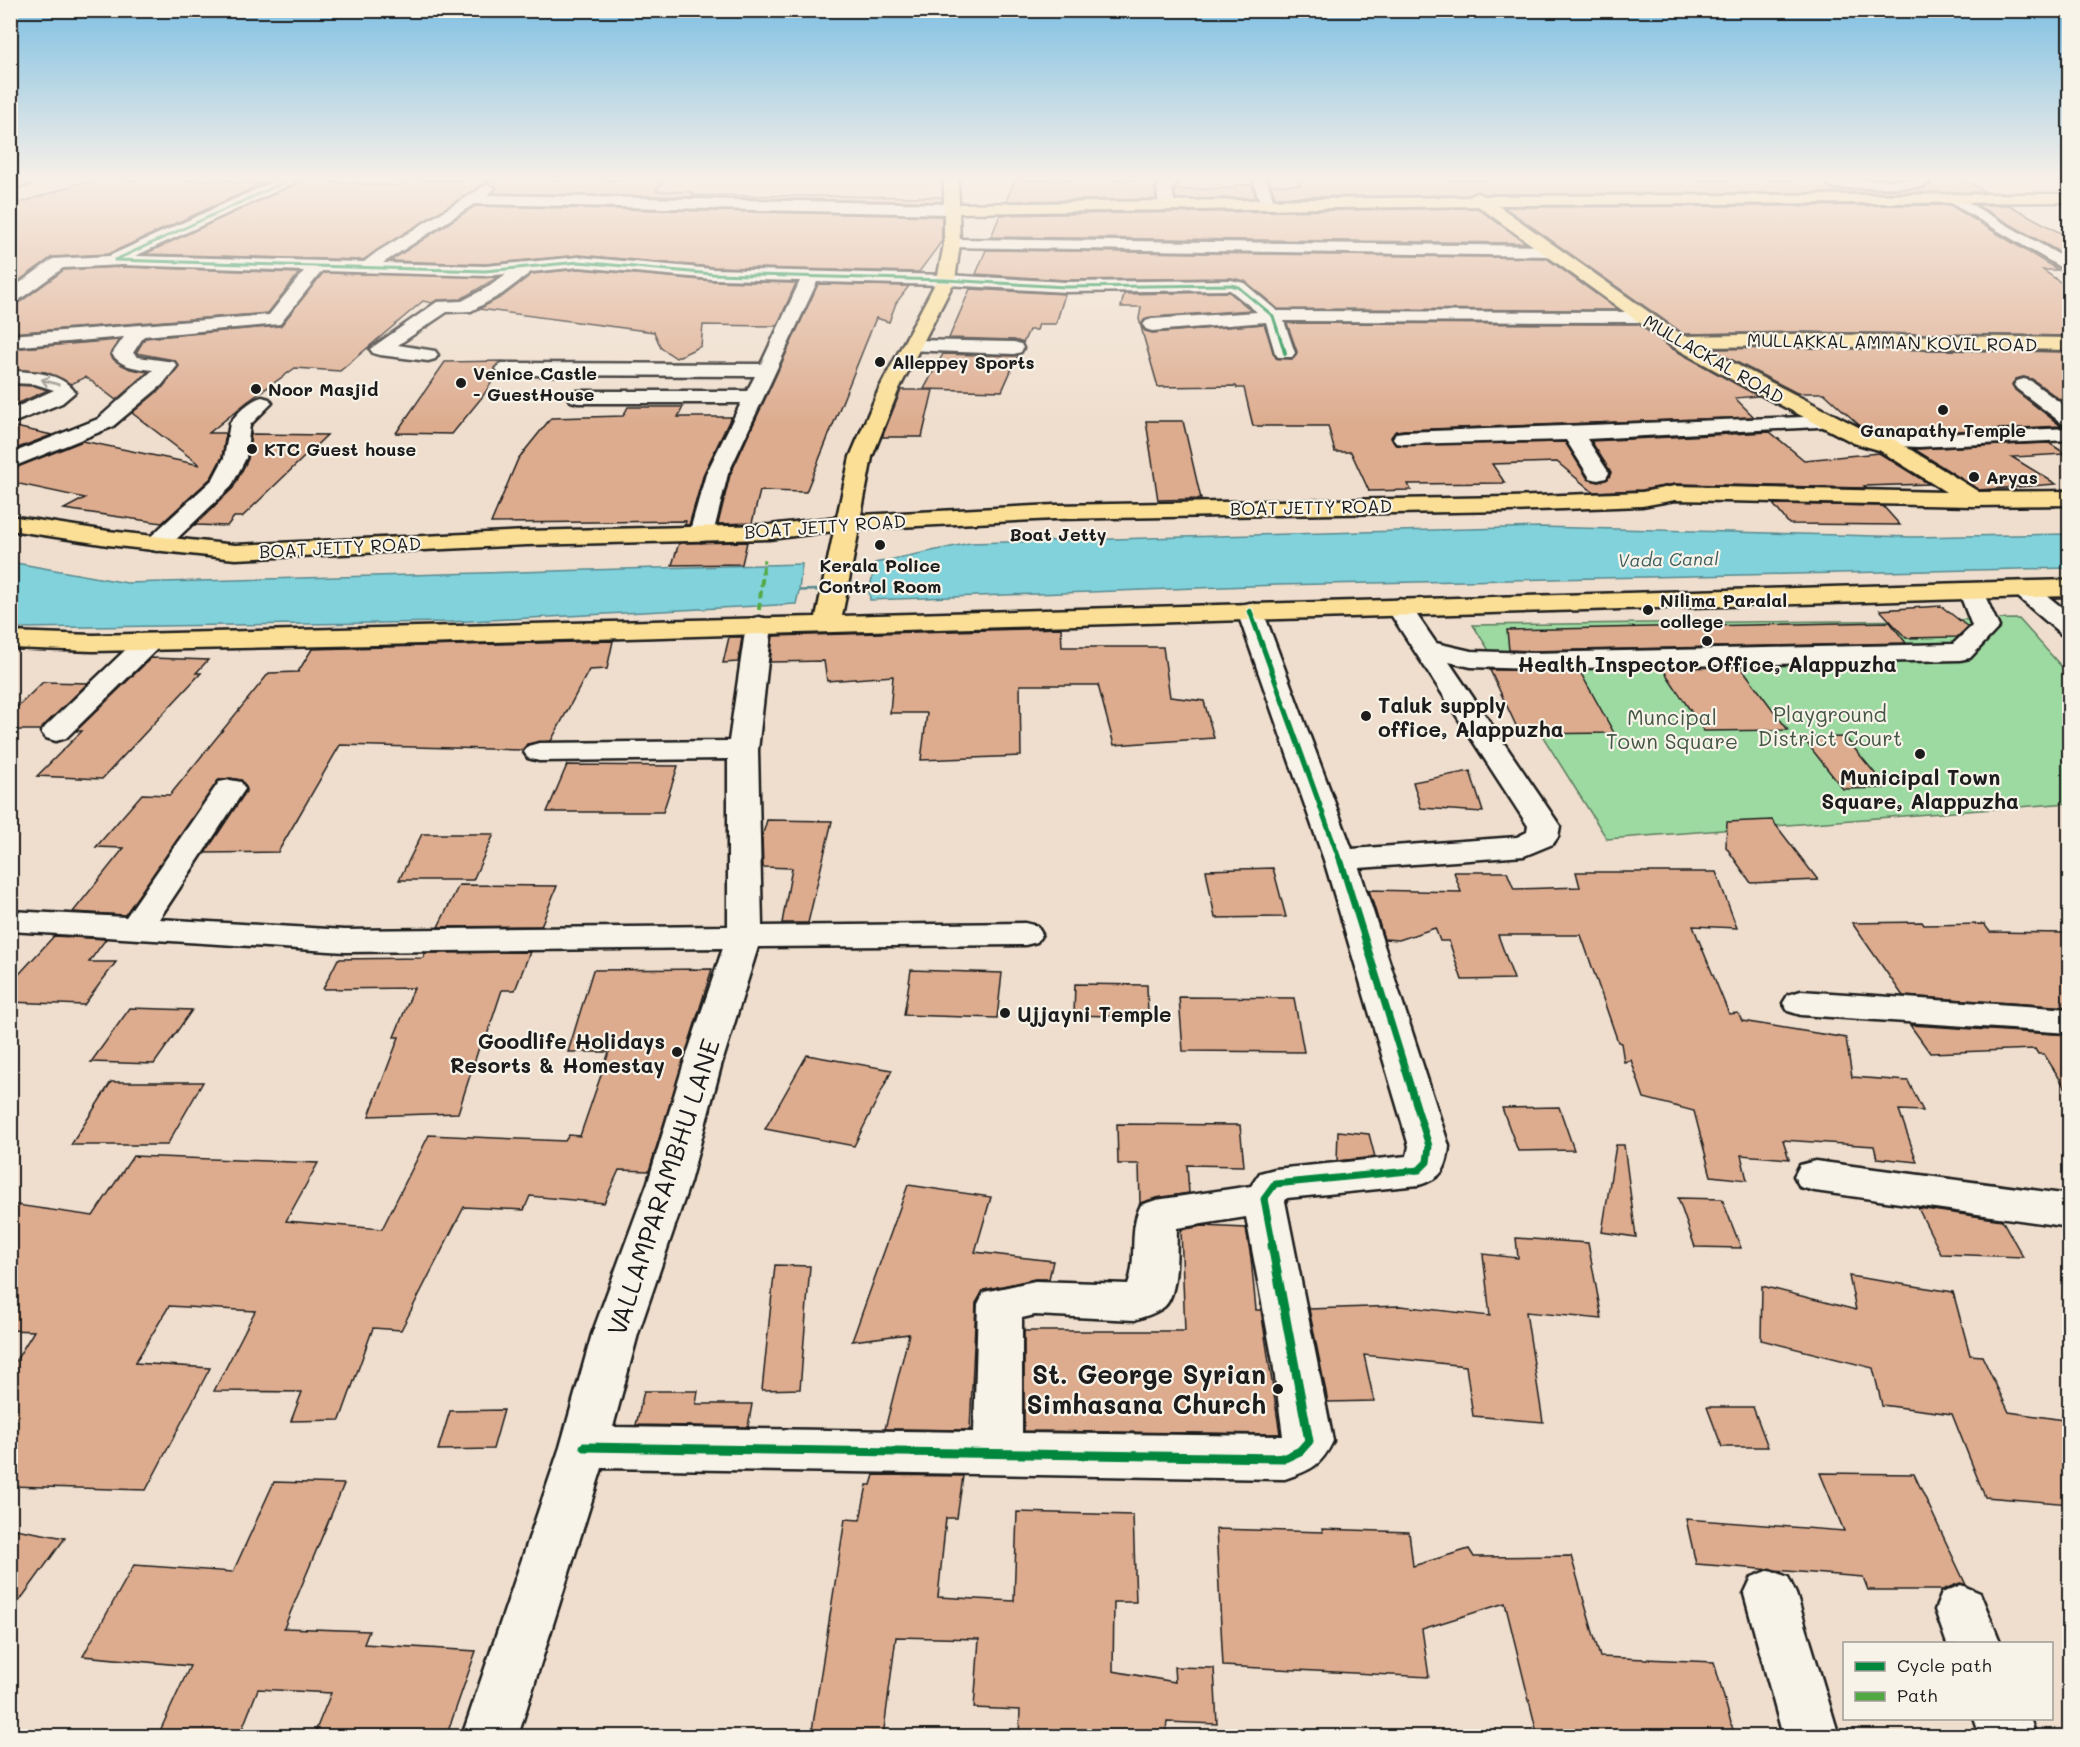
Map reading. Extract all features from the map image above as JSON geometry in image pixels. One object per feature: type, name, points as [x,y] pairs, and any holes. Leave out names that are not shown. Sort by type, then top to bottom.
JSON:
[{"type":"main road","points":[[828,623],[846,523],[861,457],[889,389],[946,280],[949,262]]},
{"type":"main road","name":"MULLACKAL ROAD","points":[[1565,262],[1679,342],[1745,380],[1862,438],[1887,445],[1902,453],[1973,505]]},
{"type":"main road","name":"MULLAKKAL AMMAN KOVIL ROAD","points":[[1679,342],[1794,339],[2070,344]]},
{"type":"main road","name":"MULLACKAL ROAD","points":[[1862,438],[1866,446],[1946,498],[1973,505]]},
{"type":"main road","points":[[1642,499],[1675,493],[1946,498]]},
{"type":"main road","points":[[1642,499],[1690,505],[1973,505],[2070,498]]},
{"type":"main road","name":"BOAT JETTY ROAD","points":[[10,524],[235,552],[527,538],[770,532],[846,523],[1055,512],[1510,504],[1642,499]]},
{"type":"main road","points":[[1973,505],[1998,511],[2070,510]]},
{"type":"main road","points":[[10,640],[93,643],[434,636],[2070,588]]},
{"type":"street","points":[[13,296],[59,263],[103,262]]},
{"type":"street","points":[[140,262],[485,271],[567,262]]},
{"type":"street","points":[[367,268],[374,262]]},
{"type":"street","points":[[576,262],[713,274],[946,280],[1085,296],[1232,285],[1238,287],[1273,316],[1286,353]]},
{"type":"street","points":[[1082,262],[1085,296]]},
{"type":"street","points":[[10,341],[137,333],[263,331],[278,318],[317,266]]},
{"type":"street","points":[[428,356],[380,349],[442,306],[465,308],[496,290],[525,268]]},
{"type":"street","points":[[701,534],[717,474],[810,277]]},
{"type":"street","points":[[1152,325],[1273,316],[1641,317]]},
{"type":"street","points":[[10,462],[105,423],[155,381],[167,366],[133,362],[122,354],[137,333]]},
{"type":"street","points":[[912,346],[1014,348]]},
{"type":"street","points":[[506,369],[767,370]]},
{"type":"street","points":[[10,376],[37,378],[61,386],[65,392],[55,399],[10,418]]},
{"type":"street","points":[[2024,385],[2070,420]]},
{"type":"street","points":[[578,397],[754,397]]},
{"type":"street","points":[[157,544],[223,482],[235,458],[240,423],[262,403]]},
{"type":"street","points":[[1404,438],[1830,422]]},
{"type":"street","points":[[1573,433],[1598,473]]},
{"type":"street","points":[[1862,438],[1918,441],[2070,434]]},
{"type":"street","points":[[2026,591],[2070,628]]},
{"type":"street","points":[[1427,649],[1471,659],[1531,661],[1960,652],[1986,627],[1972,592]]},
{"type":"street","points":[[1340,860],[1524,846],[1542,837],[1544,826],[1398,607]]},
{"type":"street","points":[[998,1452],[1000,1304],[1035,1298],[1135,1302],[1150,1293],[1155,1266],[1156,1216],[1264,1199],[1275,1184],[1419,1170],[1427,1162],[1429,1146],[1340,860],[1250,611]]},
{"type":"street","name":"VALLAMPARAMBHU LANE","points":[[490,1737],[584,1448],[615,1334],[669,1182],[702,1066],[746,935],[743,750],[759,625]]},
{"type":"street","points":[[56,732],[149,642]]},
{"type":"street","points":[[539,752],[743,750]]},
{"type":"street","points":[[135,929],[230,789]]},
{"type":"street","points":[[10,921],[345,941],[746,935],[1025,934]]},
{"type":"street","points":[[1801,1003],[2070,1021]]},
{"type":"street","points":[[1815,1176],[2070,1211]]},
{"type":"street","points":[[584,1448],[998,1452],[1285,1458],[1299,1452],[1309,1441],[1264,1199]]},
{"type":"street","points":[[1770,1594],[1811,1737]]},
{"type":"street","points":[[2002,1720],[2008,1737]]},
{"type":"green space","name":"Muncipal Town Square","points":[[2019,619],[2069,675],[2069,803],[1607,839],[1473,625]]},
{"type":"water","name":"Vada Canal","points":[[1540,527],[1913,537],[2070,534],[2069,568],[1277,585],[870,600],[869,590],[799,591],[796,604],[451,622],[21,628],[11,625],[10,562],[127,583],[802,564],[799,590],[870,588],[875,563],[970,543]]},
{"type":"building","points":[[10,262],[46,262],[10,287]]},
{"type":"building","points":[[407,262],[511,262],[485,264]]},
{"type":"building","points":[[652,262],[927,262],[919,272],[713,267]]},
{"type":"building","points":[[981,262],[1551,262],[1618,310],[1278,309],[1245,281],[1231,278],[1066,280],[976,274]]},
{"type":"building","points":[[1581,262],[2044,262],[2058,270],[2043,270],[2070,289],[2070,336],[1794,332],[1684,334]]},
{"type":"building","points":[[122,267],[299,273],[268,313],[10,333],[10,303],[20,302],[64,270]]},
{"type":"building","points":[[579,269],[713,281],[796,283],[777,326],[703,325],[701,346],[676,358],[661,348],[654,332],[479,309],[503,296],[532,274]]},
{"type":"building","points":[[323,273],[498,277],[461,299],[437,300],[432,303],[423,301],[340,371],[295,368],[247,402],[209,433],[226,433],[222,457],[211,478],[162,523],[64,509],[85,498],[10,482],[10,470],[83,441],[200,465],[132,413],[163,387],[179,366],[174,360],[136,353],[145,338],[280,326]]},
{"type":"building","points":[[818,284],[909,286],[896,303],[889,322],[876,318],[806,492],[760,491],[752,523],[718,524],[730,475]]},
{"type":"building","points":[[970,289],[1065,294],[1056,324],[1039,324],[1037,330],[1029,330],[1023,343],[1014,340],[949,338]]},
{"type":"building","points":[[1229,292],[1251,310],[1152,317],[1144,320],[1141,326],[1145,331],[1152,333],[1264,324],[1276,358],[1292,359],[1297,352],[1287,323],[1638,324],[1671,348],[1758,396],[1735,398],[1754,417],[1404,430],[1396,431],[1391,437],[1396,445],[1565,442],[1588,479],[1599,482],[1608,479],[1611,472],[1591,441],[1770,432],[1804,460],[1879,453],[1929,484],[1864,486],[1866,488],[1675,484],[1642,490],[1593,492],[1557,462],[1492,464],[1505,483],[1408,484],[1411,490],[1369,491],[1351,452],[1335,452],[1328,426],[1253,426],[1244,388],[1236,386],[1158,387],[1139,319],[1141,307],[1121,307],[1124,294]]},
{"type":"building","points":[[119,340],[110,354],[114,360],[130,369],[148,372],[116,400],[86,377],[71,384],[46,372],[10,369],[10,349]]},
{"type":"building","points":[[1711,349],[2070,352],[2070,407],[2032,379],[2023,377],[2016,379],[2012,384],[2015,390],[2061,426],[1918,433],[1869,430],[1859,425],[1824,393],[1797,393]]},
{"type":"building","points":[[943,354],[1018,355],[1002,391],[924,389]]},
{"type":"building","points":[[503,361],[494,368],[497,374],[483,396],[452,434],[396,433],[445,362]]},
{"type":"building","points":[[10,385],[35,386],[48,390],[10,407]]},
{"type":"building","points":[[901,390],[933,390],[922,437],[882,437]]},
{"type":"building","points":[[628,407],[683,407],[678,417],[731,417],[704,473],[689,525],[685,525],[686,521],[491,523],[518,459],[551,418],[623,416]]},
{"type":"building","points":[[1146,421],[1183,421],[1201,499],[1158,500]]},
{"type":"building","points":[[11,426],[52,435],[10,451]]},
{"type":"building","points":[[251,434],[327,435],[242,517],[234,517],[227,526],[195,525],[233,488],[248,459]]},
{"type":"building","name":"Aryas","points":[[2049,443],[2066,454],[2012,457],[2056,484],[1979,490],[1914,449]]},
{"type":"building","points":[[1773,504],[1883,506],[1900,525],[1789,524]]},
{"type":"building","points":[[747,542],[742,564],[672,565],[679,543]]},
{"type":"building","points":[[1941,606],[1968,627],[1957,637],[1906,638],[1880,610]]},
{"type":"building","name":"Health Inspector Office, Alappuzha","points":[[1890,622],[1906,643],[1531,651],[1509,650],[1507,630]]},
{"type":"building","points":[[1061,628],[1062,647],[1163,647],[1170,697],[1204,701],[1214,738],[1114,745],[1098,685],[1020,685],[1021,756],[921,760],[927,713],[890,713],[893,676],[827,681],[824,661],[770,662],[773,636]]},
{"type":"building","points":[[729,637],[742,637],[738,662],[723,663]]},
{"type":"building","points":[[613,641],[607,669],[589,670],[551,741],[527,744],[523,750],[340,745],[278,852],[205,853],[247,790],[241,780],[230,778],[219,780],[125,915],[73,912],[124,848],[96,847],[142,794],[170,795],[269,673],[298,672],[312,649]]},
{"type":"building","points":[[151,658],[208,660],[196,673],[201,673],[102,779],[37,776],[82,731],[76,731]]},
{"type":"building","points":[[1741,667],[1788,730],[1704,731],[1662,668]]},
{"type":"building","points":[[1490,670],[1579,670],[1614,733],[1520,734]]},
{"type":"building","points":[[43,682],[88,683],[40,730],[10,730],[10,714]]},
{"type":"building","points":[[1845,737],[1887,788],[1843,789],[1803,738]]},
{"type":"building","points":[[567,765],[678,766],[663,812],[547,812]]},
{"type":"building","points":[[1470,771],[1483,812],[1421,808],[1413,782]]},
{"type":"building","points":[[767,820],[832,821],[808,923],[782,923],[792,868],[763,867],[762,837]]},
{"type":"building","points":[[1772,820],[1818,880],[1751,883],[1726,847],[1727,822]]},
{"type":"building","points":[[422,834],[494,834],[473,880],[399,880]]},
{"type":"building","points":[[1273,868],[1286,917],[1215,918],[1206,870]]},
{"type":"building","points":[[1454,872],[1507,872],[1514,889],[1580,887],[1576,872],[1716,872],[1737,928],[1693,926],[1729,1014],[1738,1013],[1742,1021],[1846,1038],[1852,1077],[1908,1081],[1923,1111],[1899,1110],[1917,1162],[1877,1158],[1874,1146],[1783,1140],[1789,1159],[1741,1155],[1747,1180],[1711,1176],[1694,1111],[1644,1098],[1631,1060],[1624,1062],[1621,1043],[1618,1042],[1581,935],[1498,935],[1514,979],[1462,980],[1449,941],[1440,941],[1435,928],[1399,940],[1384,939],[1369,890],[1461,892]]},
{"type":"building","points":[[459,885],[557,886],[541,926],[438,927]]},
{"type":"building","points":[[1922,922],[1924,925],[1984,924],[1990,932],[2070,933],[2070,1007],[1903,996],[1852,923]]},
{"type":"building","points":[[54,936],[106,939],[89,962],[116,962],[84,1005],[10,1002],[10,984]]},
{"type":"building","points":[[530,952],[515,990],[502,990],[487,1035],[483,1035],[458,1113],[369,1116],[399,1037],[394,1037],[414,988],[323,989],[338,959],[423,958],[425,953]]},
{"type":"building","points":[[712,969],[649,1171],[619,1170],[604,1203],[530,1196],[524,1210],[464,1207],[401,1330],[373,1328],[340,1420],[291,1421],[302,1392],[214,1391],[255,1311],[169,1306],[135,1363],[210,1368],[146,1490],[10,1486],[10,1370],[34,1331],[10,1330],[10,1204],[93,1216],[133,1156],[318,1163],[286,1221],[382,1229],[429,1135],[565,1141],[569,1135],[580,1136],[609,1052],[568,1052],[593,970]]},
{"type":"building","points":[[911,970],[1002,973],[997,1018],[904,1015]]},
{"type":"building","points":[[1075,984],[1147,985],[1148,1017],[1074,1015]]},
{"type":"building","points":[[1179,997],[1294,998],[1304,1052],[1183,1051]]},
{"type":"building","points":[[130,1008],[192,1010],[154,1064],[91,1062]]},
{"type":"building","points":[[1910,1025],[2070,1035],[2070,1095],[2044,1054],[2038,1054],[2035,1049],[1930,1053]]},
{"type":"building","points":[[807,1055],[892,1070],[854,1146],[765,1129]]},
{"type":"building","points":[[111,1082],[203,1082],[167,1145],[71,1145]]},
{"type":"building","points":[[1559,1107],[1574,1150],[1518,1151],[1502,1108]]},
{"type":"building","points":[[1117,1124],[1240,1125],[1244,1166],[1187,1165],[1189,1193],[1140,1203],[1139,1164],[1118,1164]]},
{"type":"building","points":[[1338,1131],[1369,1134],[1375,1157],[1337,1161]]},
{"type":"building","points":[[1616,1145],[1624,1145],[1636,1237],[1602,1232]]},
{"type":"building","points":[[908,1185],[991,1197],[975,1252],[1053,1261],[1049,1279],[1035,1279],[984,1290],[976,1303],[970,1430],[885,1429],[909,1334],[852,1341]]},
{"type":"building","points":[[1678,1198],[1722,1199],[1741,1248],[1695,1247]]},
{"type":"building","points":[[1918,1208],[2002,1220],[2023,1257],[1941,1254]]},
{"type":"building","points":[[1202,1226],[1246,1228],[1256,1310],[1261,1310],[1280,1434],[1024,1431],[1024,1331],[1185,1331],[1181,1230]]},
{"type":"building","points":[[1516,1238],[1588,1243],[1602,1319],[1526,1312],[1543,1422],[1473,1416],[1466,1366],[1364,1355],[1374,1401],[1328,1402],[1309,1309],[1400,1306],[1490,1316],[1483,1254],[1518,1258]]},
{"type":"building","points":[[775,1265],[810,1266],[800,1389],[762,1390]]},
{"type":"building","points":[[1849,1276],[1953,1292],[1970,1355],[1982,1356],[2009,1412],[2070,1421],[2070,1504],[1985,1497],[1952,1414],[1882,1405],[1873,1368],[1761,1340],[1762,1286],[1856,1310]]},
{"type":"building","points":[[644,1391],[698,1391],[696,1404],[752,1404],[748,1427],[636,1425]]},
{"type":"building","points":[[1707,1407],[1753,1407],[1768,1447],[1722,1447]]},
{"type":"building","points":[[504,1410],[493,1449],[438,1450],[450,1411]]},
{"type":"building","points":[[1820,1473],[1914,1474],[1966,1585],[1960,1583],[1942,1590],[1868,1590],[1863,1577],[1696,1564],[1686,1519],[1844,1531]]},
{"type":"building","points":[[874,1475],[963,1476],[957,1518],[946,1518],[938,1597],[1014,1601],[1017,1512],[1133,1515],[1136,1602],[1114,1602],[1113,1671],[1175,1682],[1174,1667],[1214,1668],[1217,1724],[1167,1722],[1165,1737],[1019,1737],[1020,1710],[974,1708],[979,1639],[896,1637],[883,1737],[811,1737],[845,1519],[860,1520],[867,1485],[871,1485]]},
{"type":"building","points":[[274,1482],[344,1484],[284,1628],[369,1631],[364,1644],[476,1651],[446,1737],[313,1737],[331,1693],[258,1689],[239,1737],[159,1733],[190,1666],[83,1656],[134,1565],[233,1572]]},
{"type":"building","points":[[10,1528],[65,1538],[10,1614]]},
{"type":"building","points":[[1216,1529],[1409,1532],[1413,1566],[1469,1549],[1474,1557],[1571,1556],[1600,1657],[1714,1662],[1735,1737],[1538,1737],[1505,1603],[1422,1629],[1429,1677],[1223,1666]]},
{"type":"marked path","points":[[759,610],[764,559]]},
{"type":"cycle path","points":[[166,262],[485,271],[579,262],[713,274],[946,280],[1066,287],[1231,285],[1238,287],[1273,316],[1285,353]]},
{"type":"cycle path","points":[[584,1447],[1285,1458],[1300,1451],[1309,1441],[1264,1199],[1275,1184],[1419,1170],[1427,1162],[1429,1146],[1340,860],[1250,611]]},
{"type":"place","name":"Alleppey Sports","points":[[880,362]]},
{"type":"place","name":"Venice Castle - GuestHouse","points":[[461,383]]},
{"type":"place","name":"Noor Masjid","points":[[256,389]]},
{"type":"place","name":"Ganapathy Temple","points":[[1943,410]]},
{"type":"place","name":"KTC Guest house","points":[[252,449]]},
{"type":"place","name":"Aryas","points":[[1974,477]]},
{"type":"place","name":"Kerala Police Control Room","points":[[880,545]]},
{"type":"place","name":"Nilima Paralal college","points":[[1648,610]]},
{"type":"place","name":"Health Inspector Office, Alappuzha","points":[[1707,641]]},
{"type":"place","name":"Taluk supply office, Alappuzha","points":[[1366,716]]},
{"type":"place","name":"Municipal Town Square, Alappuzha","points":[[1920,754]]},
{"type":"place","name":"Ujjayni Temple","points":[[1005,1013]]},
{"type":"place","name":"Goodlife Holidays Resorts & Homestay","points":[[677,1052]]},
{"type":"place","name":"St. George Syrian Simhasana Church","points":[[1278,1389]]},
{"type":"district","name":"Boat Jetty","points":[[1058,534]]},
{"type":"park label","name":"Playground District Court","points":[[1830,725]]}]
